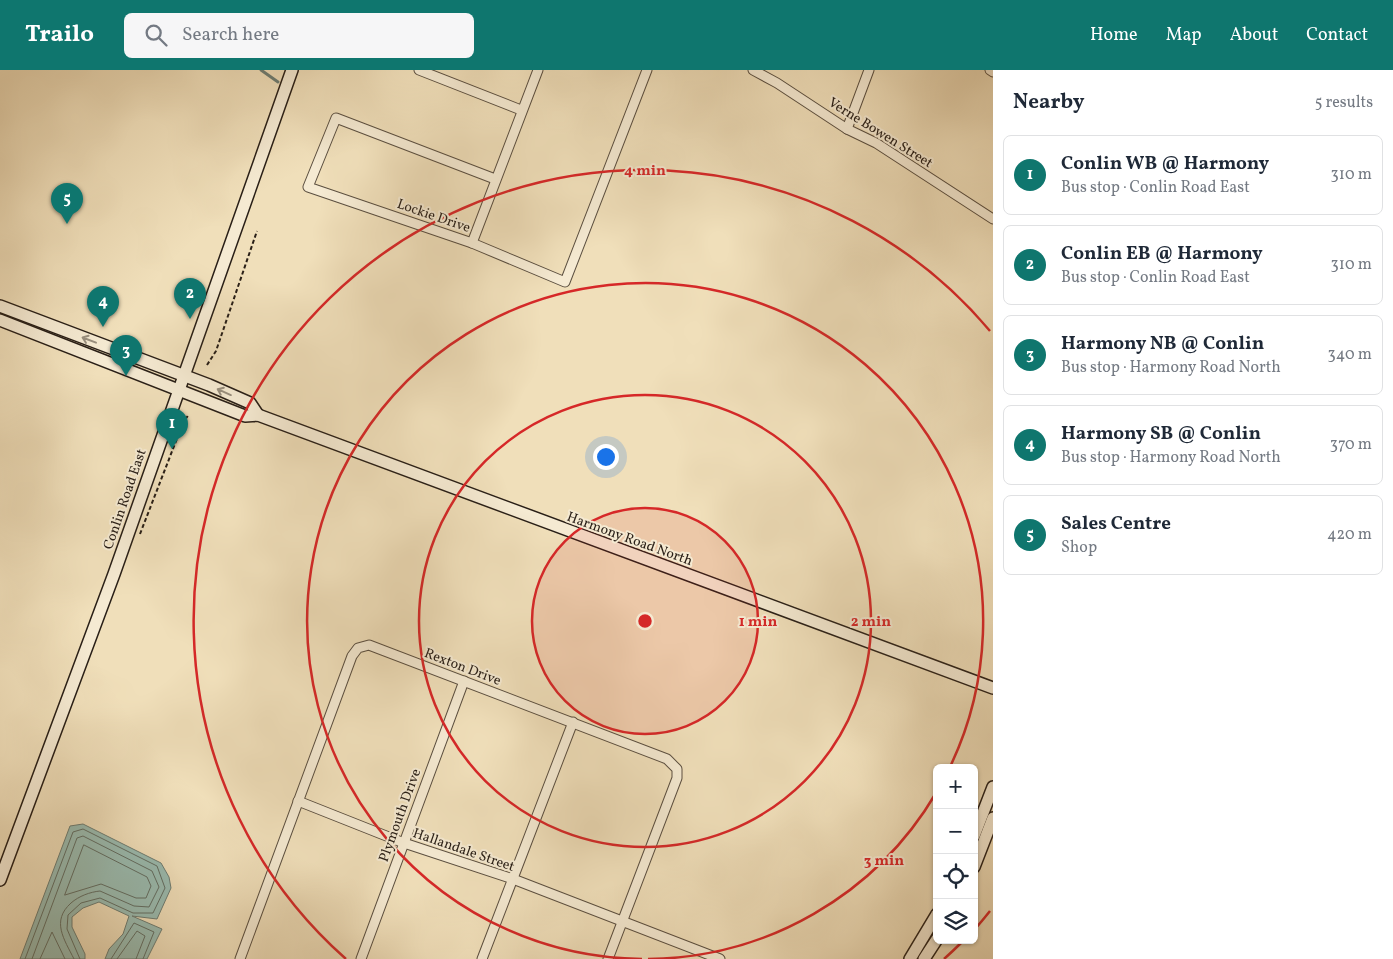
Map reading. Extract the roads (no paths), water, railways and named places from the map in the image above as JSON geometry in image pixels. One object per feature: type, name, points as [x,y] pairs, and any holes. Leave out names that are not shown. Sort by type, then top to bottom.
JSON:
[{"type":"main road","name":"Conlin Road East","points":[[0,880],[114,574],[221,266],[292,70]]},
{"type":"main road","name":"Harmony Road North","points":[[0,306],[250,403],[258,415]]},
{"type":"main road","name":"Harmony Road North","points":[[0,320],[244,416],[258,415],[993,688]]},
{"type":"main road","points":[[978,826],[993,787]]},
{"type":"main road","points":[[978,857],[993,818]]},
{"type":"main road","points":[[910,959],[933,921]]},
{"type":"main road","points":[[924,959],[934,944]]},
{"type":"street","points":[[419,70],[521,110]]},
{"type":"street","points":[[472,243],[494,180],[538,70]]},
{"type":"street","name":"Lockie Drive","points":[[494,180],[336,118],[308,187],[472,243],[565,282],[647,70]]},
{"type":"street","name":"Verne Bowen Street","points":[[753,70],[777,83],[847,129],[876,142],[993,219]]},
{"type":"street","points":[[847,129],[869,70]]},
{"type":"street","name":"Rexton Drive","points":[[240,959],[352,656],[358,648],[368,645],[668,759],[677,769],[677,778],[608,959]]},
{"type":"street","name":"Plymouth Drive","points":[[360,959],[464,681]]},
{"type":"street","points":[[482,959],[573,722]]},
{"type":"street","name":"Hallandale Street","points":[[298,801],[404,843],[512,879],[720,959]]},
{"type":"water","points":[[83,824],[161,863],[169,877],[171,888],[157,919],[132,916],[162,929],[147,959],[105,959],[109,949],[123,934],[129,916],[99,902],[83,908],[72,917],[72,927],[85,954],[85,959],[20,959],[70,826]]},
{"type":"waterway","points":[[261,70],[278,82]]},
{"type":"place","name":"Sales Centre","points":[[67,224]]},
{"type":"place","name":"Conlin EB @ Harmony","points":[[190,319]]},
{"type":"place","name":"Harmony SB @ Conlin","points":[[103,327]]},
{"type":"place","name":"Harmony NB @ Conlin","points":[[126,376]]},
{"type":"place","name":"Conlin WB @ Harmony","points":[[172,449]]}]
